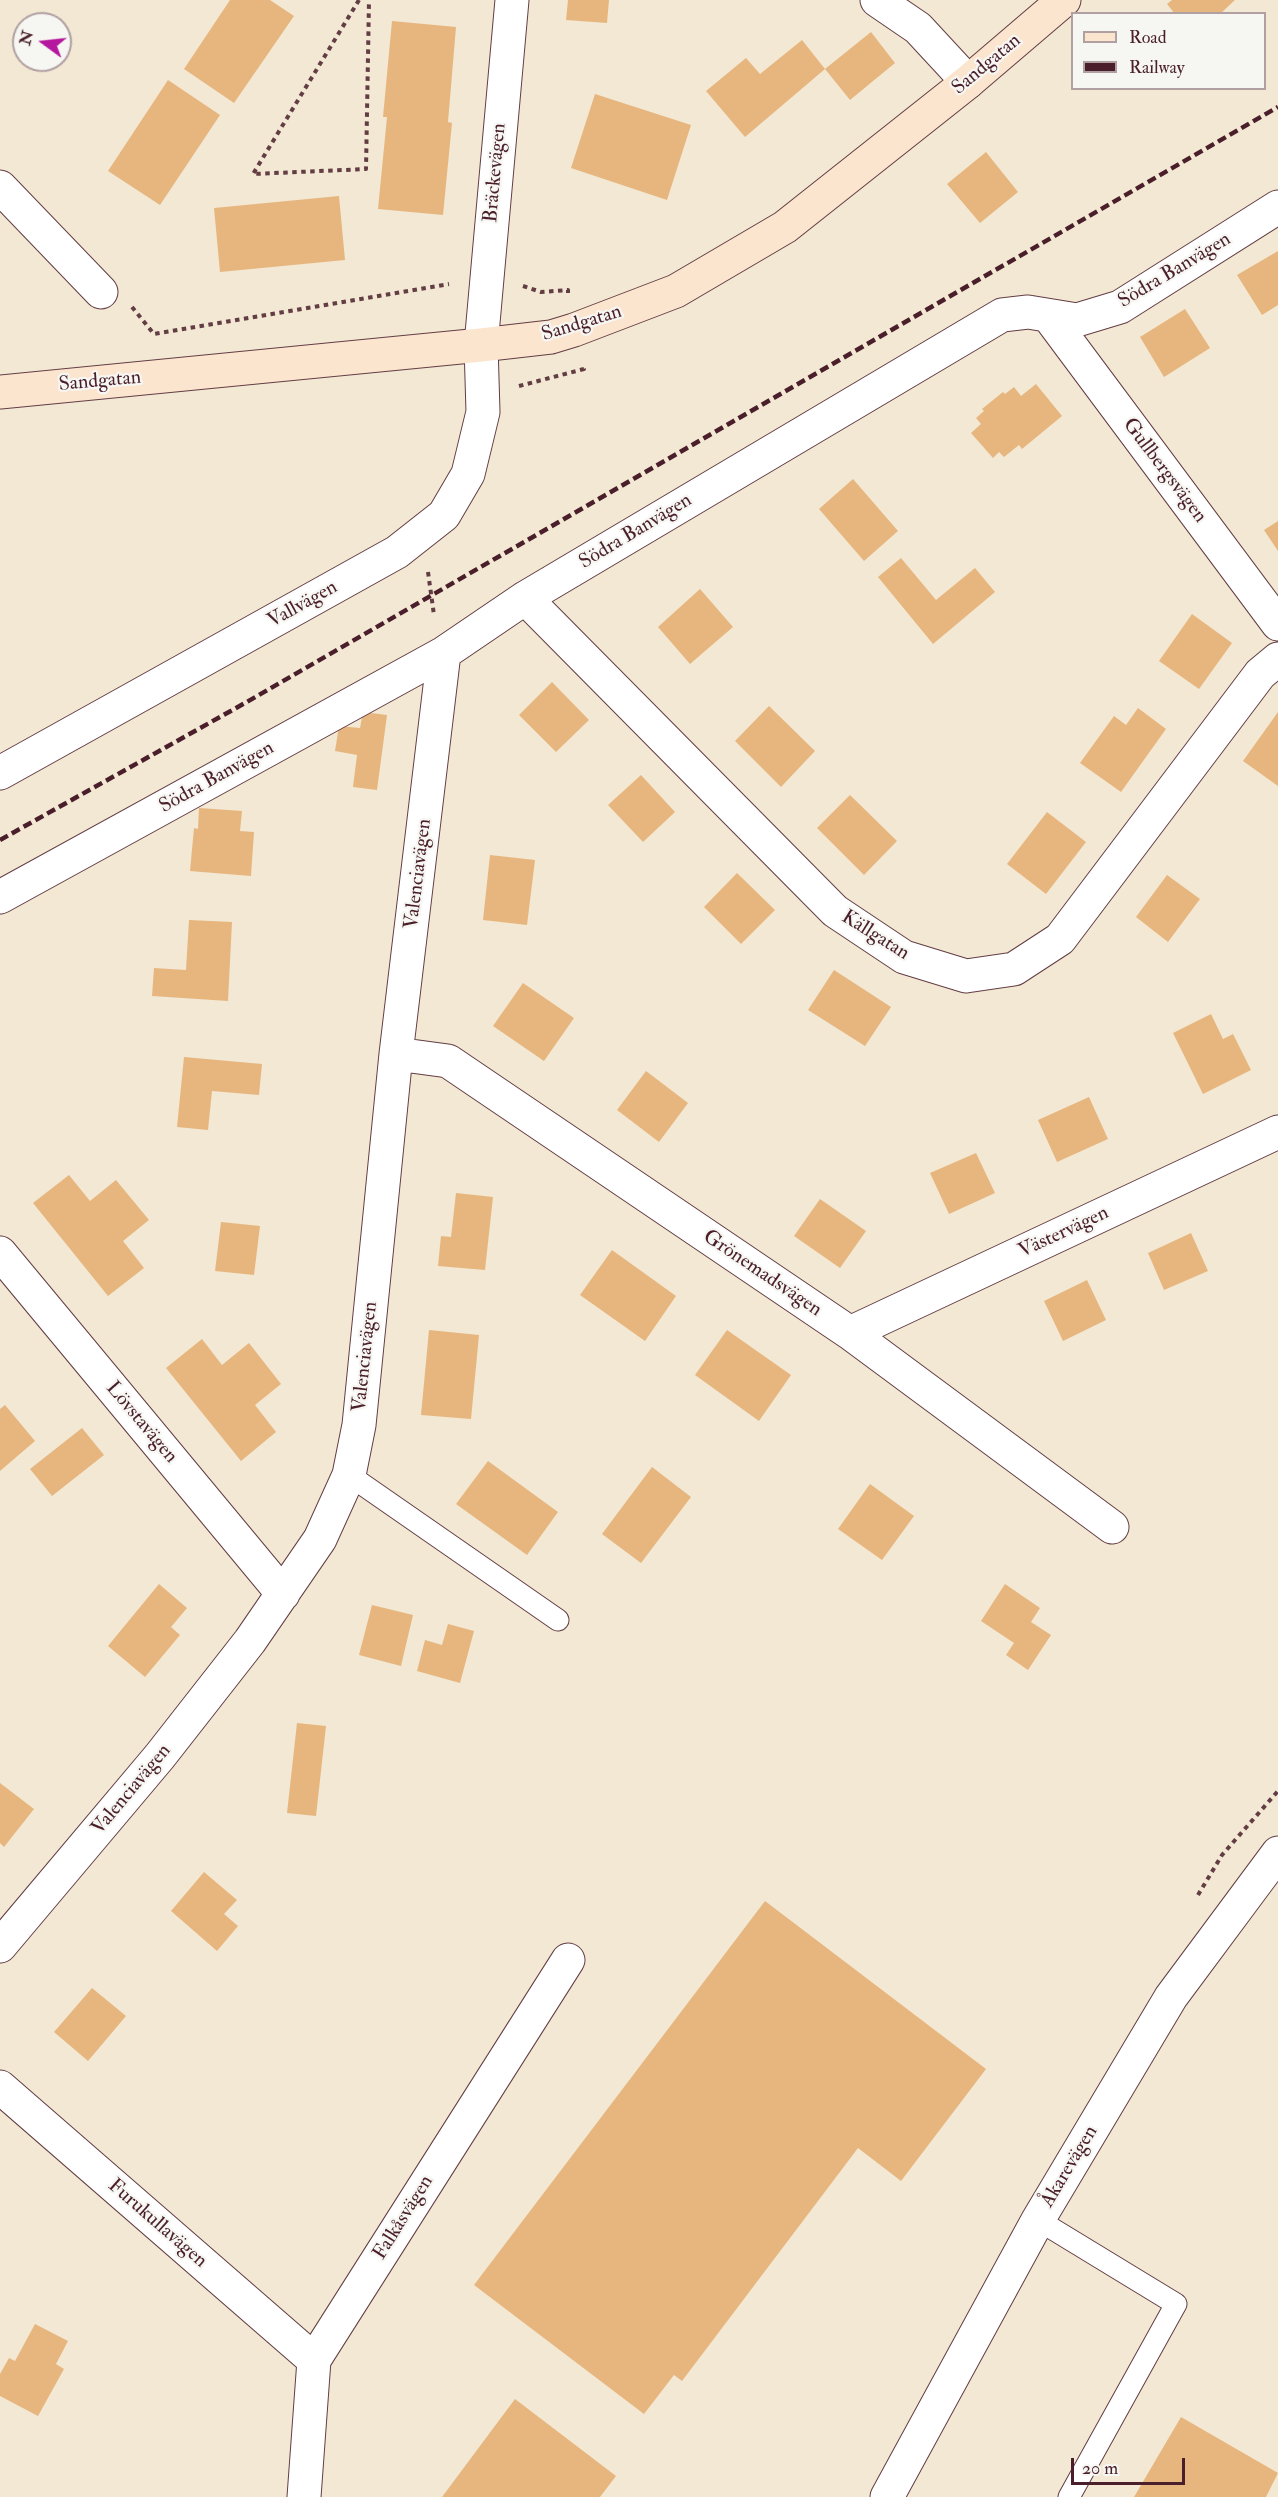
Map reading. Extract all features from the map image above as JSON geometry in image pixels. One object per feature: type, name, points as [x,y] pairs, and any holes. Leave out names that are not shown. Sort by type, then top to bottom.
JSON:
[{"type":"main road","name":"Sandgatan","points":[[0,392],[481,345],[551,337],[574,330],[676,291],[785,227],[968,81],[1064,0]]},
{"type":"street","name":"Bräckevägen","points":[[481,345],[512,0]]},
{"type":"street","points":[[877,0],[918,28],[968,81]]},
{"type":"street","points":[[0,187],[101,292]]},
{"type":"street","name":"Södra Banvägen","points":[[0,897],[444,653],[525,598],[1002,315],[1028,312],[1050,318],[1077,320],[1120,307],[1278,207]]},
{"type":"street","name":"Gullbergsvägen","points":[[1050,318],[1278,624]]},
{"type":"street","name":"Vallvägen","points":[[0,773],[397,552],[444,515],[468,474],[483,412],[481,345]]},
{"type":"street","name":"Källgatan","points":[[525,598],[834,911],[904,957],[966,976],[1014,969],[1060,939],[1260,674],[1278,659]]},
{"type":"street","name":"Valenciavägen","points":[[0,1946],[160,1756],[282,1594],[320,1539],[349,1475],[359,1425],[396,1054],[444,653]]},
{"type":"street","name":"Grönemadsvägen","points":[[396,1054],[448,1061],[850,1333],[1112,1527]]},
{"type":"street","name":"Västervägen","points":[[850,1333],[1278,1132]]},
{"type":"street","name":"Lövstavägen","points":[[0,1252],[282,1594]]},
{"type":"street","name":"Åkarevägen","points":[[887,2497],[1038,2220],[1171,1997],[1278,1853]]},
{"type":"street","name":"Falkåsvägen","points":[[304,2497],[314,2361],[568,1960]]},
{"type":"street","name":"Furukullavägen","points":[[0,2087],[314,2361]]},
{"type":"lane","points":[[349,1475],[558,1620]]},
{"type":"lane","points":[[1038,2220],[1176,2304],[1069,2497]]},
{"type":"path","points":[[359,0],[253,174],[366,169],[369,0]]},
{"type":"path","points":[[101,292],[131,306],[154,334],[460,282],[510,278],[521,286],[541,292],[568,290],[574,330]]},
{"type":"path","points":[[422,533],[433,613],[445,634],[444,653]]},
{"type":"building","points":[[230,0],[270,0],[294,16],[234,103],[184,69]]},
{"type":"building","points":[[568,0],[609,0],[607,23],[566,20]]},
{"type":"building","points":[[1172,0],[1235,0],[1222,12],[1173,12],[1167,4]]},
{"type":"building","points":[[392,21],[456,27],[448,122],[452,123],[443,215],[378,209],[387,117],[383,117]]},
{"type":"building","points":[[871,32],[895,63],[850,100],[825,69]]},
{"type":"building","points":[[802,40],[825,69],[745,137],[706,91],[746,58],[760,74]]},
{"type":"building","points":[[168,80],[220,115],[160,205],[108,171]]},
{"type":"building","points":[[595,94],[691,125],[667,200],[571,168]]},
{"type":"building","points":[[986,152],[1018,192],[980,223],[947,184]]},
{"type":"building","points":[[339,196],[345,260],[220,272],[214,208]]},
{"type":"building","points":[[1278,251],[1278,305],[1262,315],[1237,275]]},
{"type":"building","points":[[1185,309],[1210,348],[1164,377],[1140,337]]},
{"type":"building","points":[[1036,384],[1062,416],[1022,449],[1019,445],[1004,457],[999,452],[993,458],[971,433],[981,424],[976,418],[984,411],[982,409],[1003,392],[1005,394],[1014,387],[1021,396]]},
{"type":"building","points":[[853,479],[898,531],[864,561],[819,509]]},
{"type":"building","points":[[1278,521],[1278,551],[1264,530]]},
{"type":"building","points":[[901,558],[936,600],[975,568],[995,592],[933,644],[878,577]]},
{"type":"building","points":[[700,589],[733,627],[690,664],[658,627]]},
{"type":"building","points":[[1192,614],[1232,643],[1199,689],[1159,661]]},
{"type":"building","points":[[552,682],[589,720],[556,752],[519,715]]},
{"type":"building","points":[[769,706],[815,751],[781,787],[735,741]]},
{"type":"building","points":[[1138,708],[1166,729],[1121,792],[1080,763],[1114,716],[1126,725]]},
{"type":"building","points":[[363,712],[387,715],[377,790],[353,787],[357,755],[335,751],[339,726],[360,728]]},
{"type":"building","points":[[1278,712],[1278,786],[1243,761]]},
{"type":"building","points":[[641,775],[675,812],[643,842],[608,805]]},
{"type":"building","points":[[850,795],[897,841],[864,875],[817,828]]},
{"type":"building","points":[[199,808],[242,811],[240,831],[254,832],[251,876],[190,871],[194,828],[198,829]]},
{"type":"building","points":[[1047,812],[1086,842],[1046,894],[1007,864]]},
{"type":"building","points":[[490,855],[535,860],[527,925],[483,920]]},
{"type":"building","points":[[737,873],[775,910],[741,944],[704,907]]},
{"type":"building","points":[[1167,875],[1200,899],[1168,942],[1136,917]]},
{"type":"building","points":[[189,920],[232,922],[228,1001],[152,996],[154,968],[186,970]]},
{"type":"building","points":[[834,970],[891,1007],[865,1046],[808,1010]]},
{"type":"building","points":[[523,983],[574,1018],[544,1061],[493,1026]]},
{"type":"building","points":[[1211,1014],[1223,1039],[1233,1034],[1251,1070],[1203,1094],[1173,1033]]},
{"type":"building","points":[[184,1057],[262,1064],[259,1095],[212,1091],[208,1130],[177,1127]]},
{"type":"building","points":[[646,1071],[688,1103],[659,1142],[617,1110]]},
{"type":"building","points":[[1089,1097],[1108,1139],[1057,1162],[1038,1120]]},
{"type":"building","points":[[976,1153],[995,1193],[949,1214],[930,1173]]},
{"type":"building","points":[[69,1175],[90,1201],[116,1180],[149,1220],[123,1241],[144,1268],[108,1296],[33,1203]]},
{"type":"building","points":[[456,1193],[493,1197],[485,1270],[438,1266],[441,1236],[451,1237]]},
{"type":"building","points":[[820,1199],[866,1231],[840,1268],[794,1236]]},
{"type":"building","points":[[221,1222],[260,1226],[254,1275],[215,1271]]},
{"type":"building","points":[[1191,1233],[1208,1271],[1164,1290],[1148,1253]]},
{"type":"building","points":[[612,1250],[676,1296],[645,1341],[580,1295]]},
{"type":"building","points":[[1087,1280],[1106,1320],[1063,1341],[1044,1301]]},
{"type":"building","points":[[429,1330],[479,1335],[471,1419],[421,1415]]},
{"type":"building","points":[[727,1330],[791,1375],[759,1421],[695,1375]]},
{"type":"building","points":[[202,1339],[222,1365],[249,1343],[281,1384],[255,1405],[276,1432],[241,1461],[166,1368]]},
{"type":"building","points":[[5,1405],[35,1441],[0,1471],[0,1409]]},
{"type":"building","points":[[82,1428],[104,1455],[52,1496],[30,1469]]},
{"type":"building","points":[[488,1461],[558,1512],[527,1555],[456,1504]]},
{"type":"building","points":[[652,1467],[691,1497],[641,1563],[602,1534]]},
{"type":"building","points":[[870,1484],[914,1516],[882,1560],[838,1529]]},
{"type":"building","points":[[159,1584],[187,1608],[171,1627],[180,1635],[145,1677],[108,1646]]},
{"type":"building","points":[[1005,1584],[1040,1608],[1031,1622],[1051,1635],[1028,1670],[1006,1655],[1014,1643],[981,1621]]},
{"type":"building","points":[[372,1605],[413,1615],[401,1666],[359,1655]]},
{"type":"building","points":[[448,1624],[474,1631],[460,1683],[417,1671],[425,1640],[442,1645]]},
{"type":"building","points":[[297,1723],[326,1726],[316,1816],[287,1813]]},
{"type":"building","points":[[0,1783],[34,1809],[4,1847],[0,1843]]},
{"type":"building","points":[[204,1872],[237,1900],[224,1914],[238,1926],[217,1951],[171,1911]]},
{"type":"building","points":[[765,1901],[986,2069],[901,2181],[858,2148],[682,2381],[674,2375],[644,2414],[474,2285]]},
{"type":"building","points":[[92,1988],[126,2016],[88,2061],[54,2032]]},
{"type":"building","points":[[35,2324],[68,2341],[56,2364],[64,2369],[38,2416],[0,2396],[0,2374],[9,2358],[15,2361]]},
{"type":"building","points":[[515,2399],[616,2476],[600,2497],[442,2497]]},
{"type":"building","points":[[1181,2417],[1278,2473],[1266,2497],[1134,2497]]},
{"type":"railway","points":[[0,840],[245,703],[1278,107]]}]
